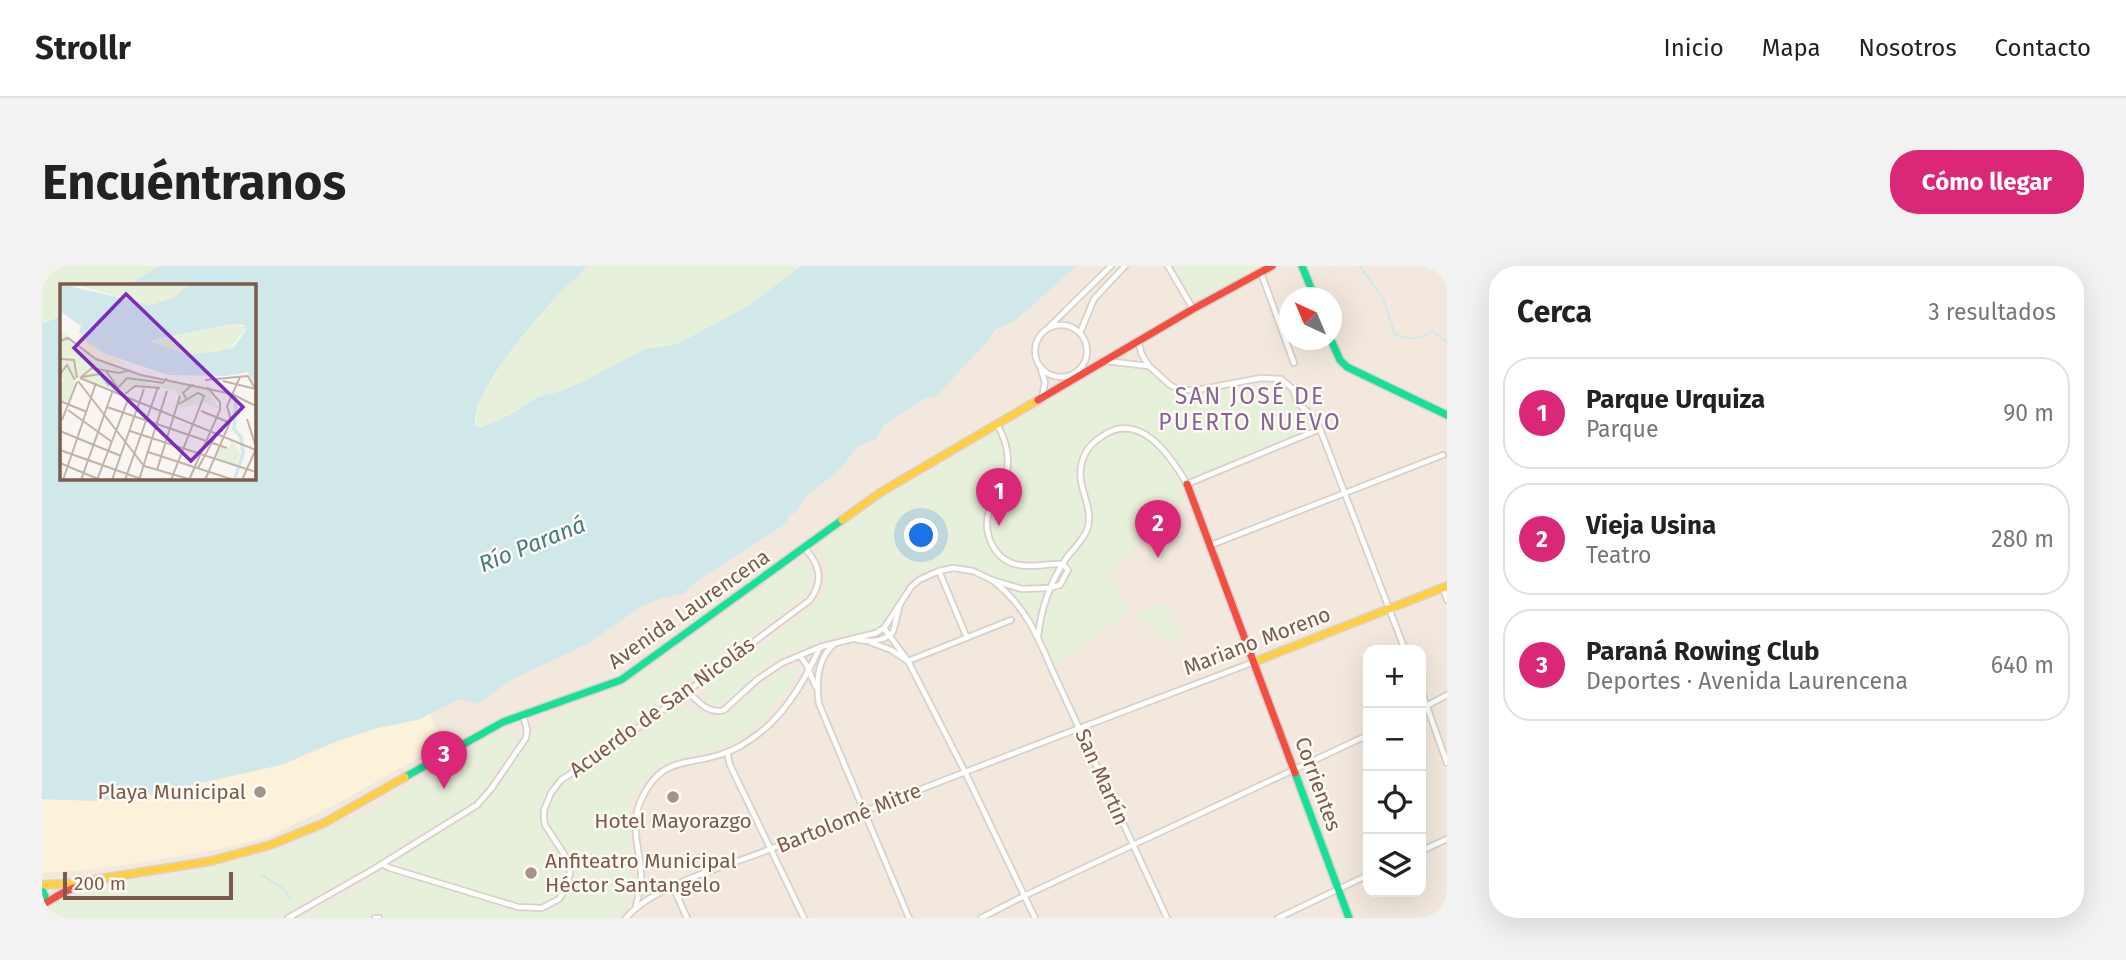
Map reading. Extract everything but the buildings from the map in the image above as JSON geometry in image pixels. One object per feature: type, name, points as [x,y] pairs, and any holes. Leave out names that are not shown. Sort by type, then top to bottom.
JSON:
[{"type":"street","points":[[1042,398],[1045,382],[1035,350],[1037,342],[1111,266]]},
{"type":"street","points":[[1080,333],[1094,299],[1125,266]]},
{"type":"street","points":[[1168,266],[1193,309]]},
{"type":"street","name":"Avenida Laurencena","points":[[42,888],[225,858],[303,833],[346,812],[487,730],[590,693],[635,672],[881,492],[1193,309],[1272,266]]},
{"type":"street","points":[[1302,266],[1311,287]]},
{"type":"street","points":[[1437,266],[1447,276]]},
{"type":"street","points":[[1261,272],[1294,363]]},
{"type":"street","points":[[1039,366],[1058,377],[1066,377],[1079,370],[1083,363],[1086,349],[1080,333],[1063,325],[1048,329]]},
{"type":"street","points":[[1139,342],[1141,353],[1149,366],[1170,385],[1183,391],[1261,377],[1278,378],[1293,389],[1297,401],[1320,429],[1403,645]]},
{"type":"street","points":[[1336,350],[1348,368],[1447,415]]},
{"type":"street","points":[[1106,361],[1149,366]]},
{"type":"street","points":[[997,424],[1006,442],[1008,464],[1003,484],[988,513],[991,544],[1002,558],[1011,564],[1063,564]]},
{"type":"street","points":[[1038,636],[1041,609],[1050,588],[1087,529],[1088,509],[1080,477],[1082,460],[1092,444],[1106,433],[1123,428],[1140,431],[1148,436],[1172,460],[1187,484],[1320,429]]},
{"type":"street","points":[[1211,545],[1443,455]]},
{"type":"street","name":"Corrientes","points":[[1187,484],[1349,918]]},
{"type":"street","name":"Acuerdo de San Nicolás","points":[[382,864],[518,907],[535,909],[551,905],[559,899],[570,874],[569,865],[545,825],[544,818],[544,810],[555,785],[810,600],[820,582],[820,575],[818,565],[804,547]]},
{"type":"street","points":[[687,691],[712,711],[724,710],[770,669],[820,647],[869,636],[884,628],[911,587],[919,580],[939,571],[965,569],[1022,589],[1050,588],[1060,585],[1065,579],[1068,570],[1063,564]]},
{"type":"street","points":[[939,571],[967,638]]},
{"type":"street","name":"San Martín","points":[[992,580],[1016,602],[1038,636],[1167,918]]},
{"type":"street","points":[[1445,587],[1447,600]]},
{"type":"street","name":"Mariano Moreno","points":[[1079,728],[1445,587]]},
{"type":"street","points":[[867,642],[890,636],[900,604]]},
{"type":"street","points":[[908,661],[1011,620]]},
{"type":"street","points":[[884,628],[908,661],[1035,918]]},
{"type":"street","points":[[854,639],[891,650],[908,661]]},
{"type":"street","points":[[835,643],[825,653],[817,687],[819,705],[909,918]]},
{"type":"street","points":[[635,907],[642,873],[635,825],[636,813],[656,778],[676,763],[727,752],[760,733],[774,720],[808,672],[820,647]]},
{"type":"street","points":[[800,656],[817,687]]},
{"type":"street","points":[[1423,708],[1447,695]]},
{"type":"street","points":[[1427,706],[1447,763]]},
{"type":"street","points":[[288,918],[382,864],[481,802],[526,738],[523,715]]},
{"type":"street","name":"Bartolomé Mitre","points":[[626,918],[635,907],[673,887],[1079,728]]},
{"type":"street","points":[[981,918],[1363,737]]},
{"type":"street","points":[[727,752],[730,765],[804,918]]},
{"type":"street","points":[[1426,849],[1447,839]]},
{"type":"street","points":[[1278,918],[1363,877]]},
{"type":"street","points":[[42,905],[66,891],[106,878]]},
{"type":"street","points":[[673,887],[687,918]]},
{"type":"street","points":[[42,888],[45,896],[42,905]]},
{"type":"shaded area","points":[[1014,266],[1447,266],[1447,918],[42,918],[42,754]]},
{"type":"green space","points":[[42,266],[160,266],[130,284],[60,284],[60,316],[42,324]]},
{"type":"green space","points":[[587,266],[801,266],[750,305],[677,344],[643,350],[586,380],[538,397],[487,427],[477,426],[477,413],[483,396],[507,357],[550,304]]},
{"type":"green space","points":[[1172,266],[1257,266],[1258,270],[1195,303]]},
{"type":"green space","points":[[1109,366],[1141,370],[1179,393],[1282,385],[1295,408],[1310,423],[1309,429],[1189,477],[1184,500],[1171,507],[1108,576],[1131,610],[1061,661],[1053,662],[1027,612],[1002,584],[987,574],[970,568],[933,568],[908,582],[886,618],[874,630],[832,637],[799,648],[762,668],[727,701],[714,706],[708,701],[705,697],[707,684],[806,613],[823,596],[828,571],[819,545],[883,498]]},
{"type":"green space","points":[[802,562],[807,564],[813,578],[809,591],[665,699],[675,711],[680,707],[718,718],[783,671],[792,667],[798,673],[761,722],[745,734],[715,748],[669,762],[643,782],[630,803],[630,884],[624,908],[618,918],[304,918],[350,893],[417,846],[483,807],[532,735],[550,716],[630,685],[791,565]]},
{"type":"green space","points":[[1166,604],[1184,643],[1159,637],[1135,616],[1150,606]]},
{"type":"green space","points":[[511,729],[516,731],[518,737],[515,746],[475,802],[280,918],[42,918],[42,877],[45,877],[57,902],[97,887],[210,868],[274,851],[361,815],[489,739]]},
{"type":"sand","name":"Playa Municipal","points":[[430,714],[444,746],[268,837],[220,849],[98,869],[42,873],[42,799],[98,801],[174,789],[286,764],[330,743],[378,728],[417,720]]},
{"type":"water","name":"Río Paraná","points":[[160,266],[587,266],[560,293],[507,356],[483,395],[476,412],[476,426],[481,428],[538,397],[586,380],[643,350],[677,344],[750,305],[801,266],[1076,266],[1016,320],[995,330],[989,340],[936,396],[926,398],[885,424],[876,439],[858,446],[839,470],[805,497],[796,512],[789,516],[787,523],[701,578],[684,593],[642,606],[587,644],[511,680],[478,704],[460,699],[417,720],[343,739],[280,765],[151,794],[98,801],[42,799],[42,324],[60,316],[60,480],[256,480],[256,284],[130,284]]},
{"type":"waterway","points":[[1360,266],[1383,299],[1395,335],[1414,338],[1432,331],[1447,342]]},
{"type":"waterway","points":[[262,875],[284,889],[290,898]]},
{"type":"traffic: fast","points":[[1302,266],[1311,287]]},
{"type":"traffic: fast","points":[[1336,350],[1347,367],[1447,415]]},
{"type":"traffic: fast","points":[[405,777],[503,722],[621,680],[842,520]]},
{"type":"traffic: fast","points":[[1295,773],[1349,918]]},
{"type":"traffic: fast","points":[[42,890],[45,896],[43,904]]},
{"type":"traffic: slow","points":[[842,520],[881,492],[1038,400]]},
{"type":"traffic: slow","points":[[1254,662],[1447,586]]},
{"type":"traffic: slow","points":[[42,885],[74,883],[211,861],[270,845],[324,823],[405,777]]},
{"type":"traffic: jam","points":[[1038,400],[1272,266]]},
{"type":"traffic: jam","points":[[1187,484],[1295,773]]},
{"type":"traffic: jam","points":[[42,905],[82,885]]},
{"type":"place","name":"Parque Urquiza","points":[[999,526]]},
{"type":"place","name":"Vieja Usina","points":[[1158,558]]},
{"type":"place","name":"Paraná Rowing Club","points":[[444,789]]},
{"type":"place","name":"Playa Municipal","points":[[260,792]]},
{"type":"place","name":"Hotel Mayorazgo","points":[[673,797]]},
{"type":"place","name":"Anfiteatro Municipal Héctor Santangelo","points":[[531,873]]},
{"type":"district","name":"SAN JOSÉ DE PUERTO NUEVO","points":[[1250,409]]}]
